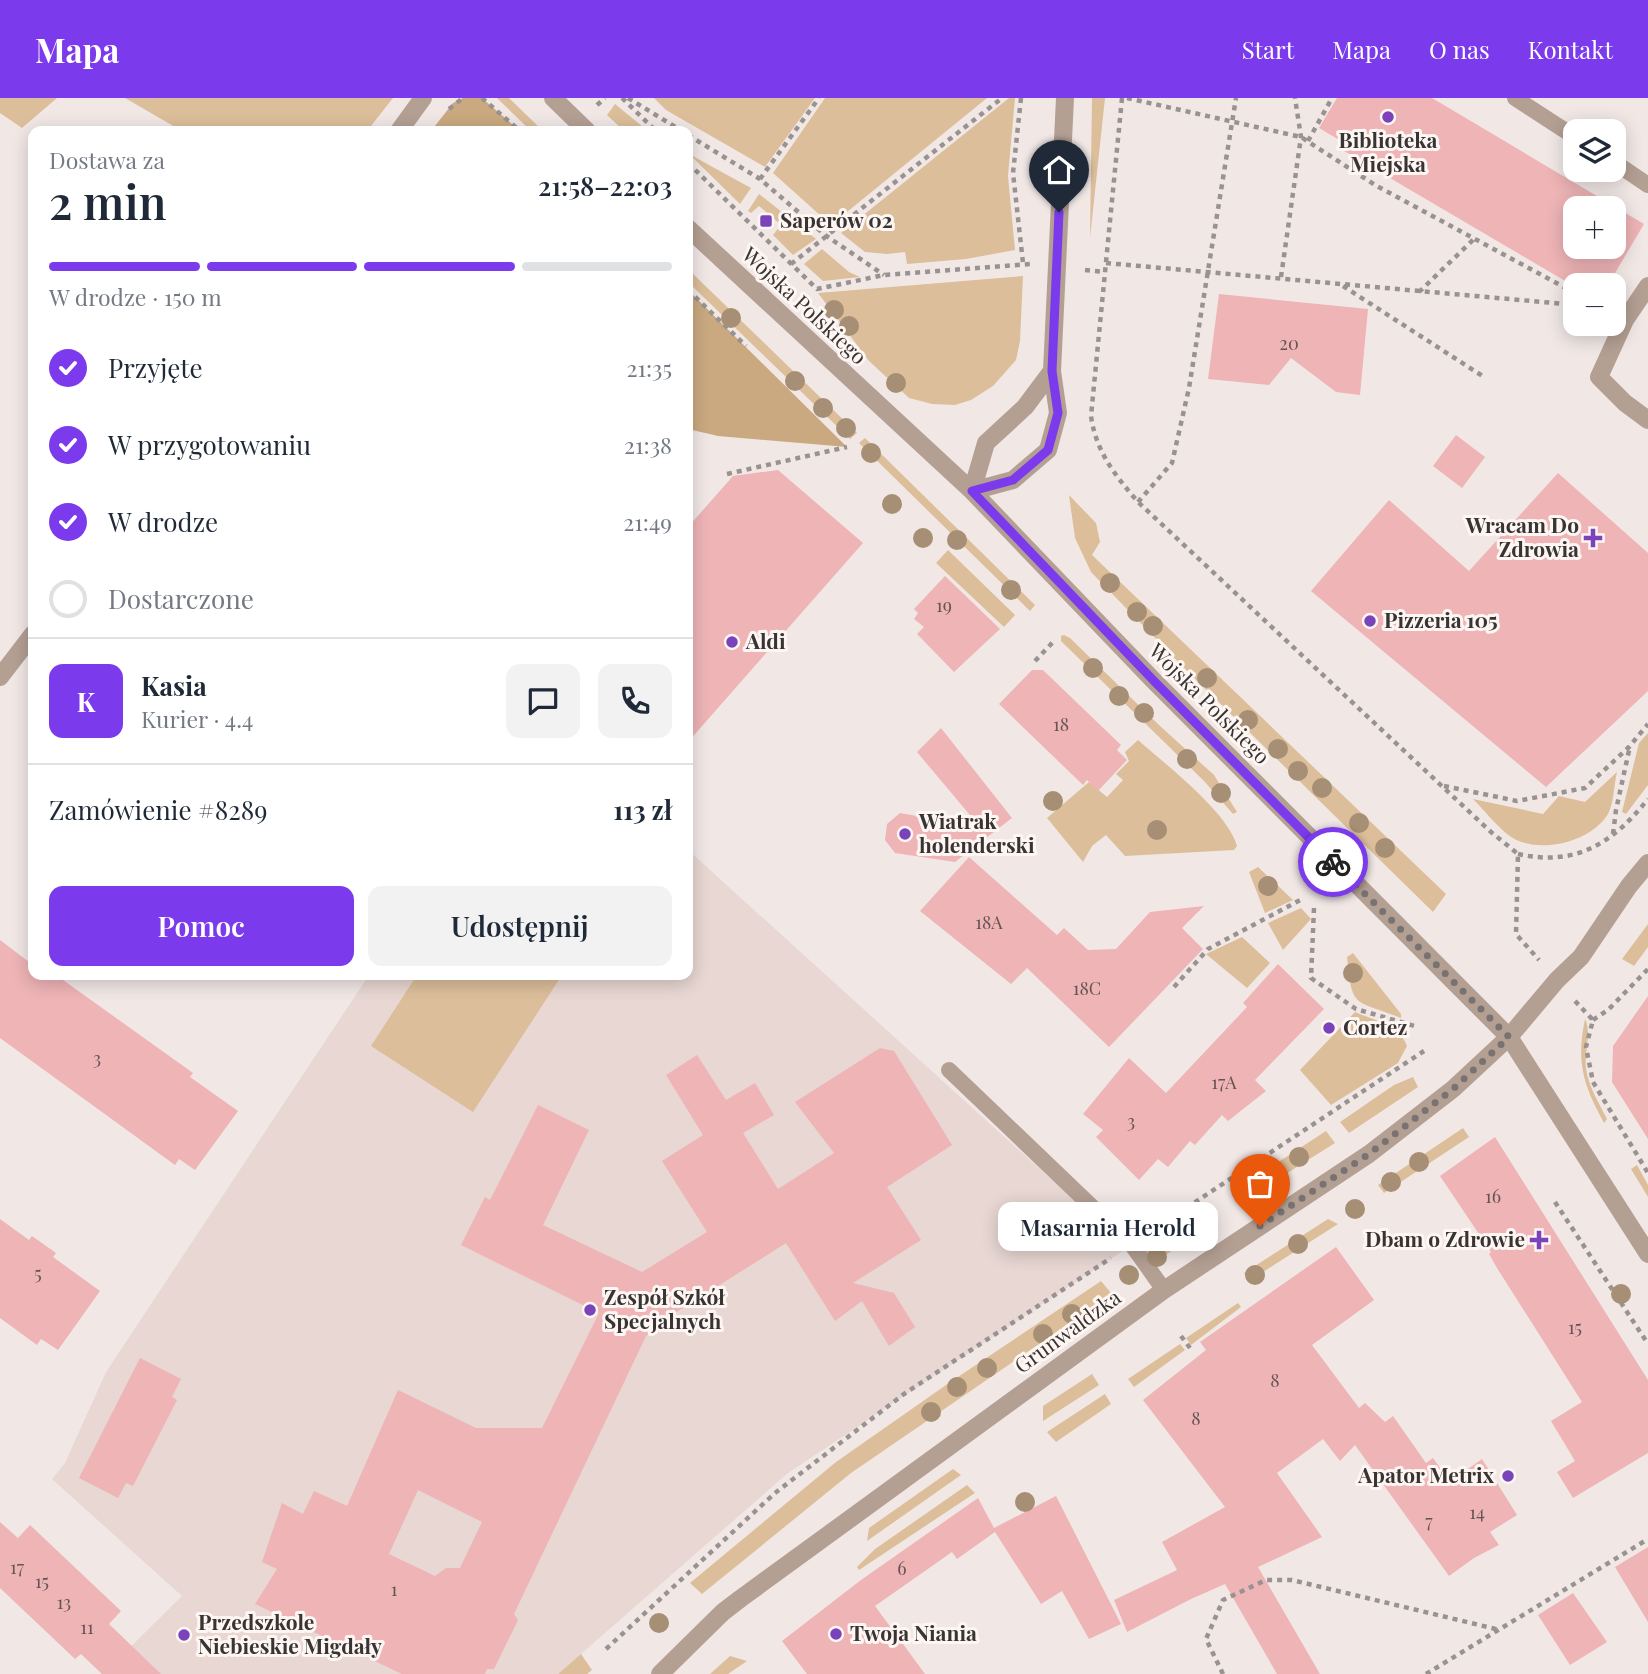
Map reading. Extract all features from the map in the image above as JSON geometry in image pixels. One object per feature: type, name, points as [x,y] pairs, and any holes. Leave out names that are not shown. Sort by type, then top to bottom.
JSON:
[{"type":"street","points":[[403,126],[423,98]]},
{"type":"street","points":[[553,98],[582,126]]},
{"type":"street","points":[[972,491],[1013,480],[1048,450],[1058,413],[1052,371],[1065,98]]},
{"type":"street","name":"Wojska Polskiego","points":[[693,233],[972,491],[1155,682],[1509,1037],[1648,1254]]},
{"type":"street","points":[[1648,286],[1625,320],[1598,377],[1625,403],[1648,419]]},
{"type":"street","points":[[972,491],[986,443],[1025,407],[1052,371]]},
{"type":"street","points":[[0,677],[28,641]]},
{"type":"street","name":"Grunwaldzka","points":[[660,1674],[723,1612],[740,1599],[1164,1290],[1369,1154],[1453,1089],[1509,1037],[1557,980],[1581,957],[1629,886],[1648,863]]},
{"type":"lane","points":[[1515,98],[1563,129]]},
{"type":"lane","points":[[1626,170],[1648,185]]},
{"type":"lane","points":[[949,1070],[1132,1245],[1164,1290]]},
{"type":"path","points":[[482,98],[514,126]]},
{"type":"path","points":[[622,98],[651,126]]},
{"type":"path","points":[[628,98],[674,126]]},
{"type":"path","points":[[760,179],[819,98]]},
{"type":"path","points":[[790,264],[1002,98]]},
{"type":"path","points":[[1021,98],[1013,173],[1023,263]]},
{"type":"path","points":[[1563,287],[1375,185],[1301,137],[1124,98],[1091,415],[1094,437],[1112,471],[1138,502],[1441,786],[1518,853],[1534,857],[1569,856],[1604,843],[1648,799]]},
{"type":"path","points":[[1138,502],[1172,463],[1189,388],[1236,98]]},
{"type":"path","points":[[1281,278],[1301,137],[1295,98]]},
{"type":"path","points":[[1308,142],[1332,98]]},
{"type":"path","points":[[693,138],[760,179],[825,235],[884,275]]},
{"type":"path","points":[[693,168],[817,289],[884,275],[1023,263],[1105,272]]},
{"type":"path","points":[[1418,292],[1474,239]]},
{"type":"path","points":[[1106,263],[1563,304]]},
{"type":"path","points":[[1340,284],[1483,377]]},
{"type":"path","points":[[693,295],[746,346]]},
{"type":"path","points":[[727,474],[847,447]]},
{"type":"path","points":[[1035,661],[1053,642]]},
{"type":"path","points":[[1441,786],[1517,801],[1586,788],[1630,746],[1648,724]]},
{"type":"path","points":[[1613,834],[1630,746]]},
{"type":"path","points":[[1518,853],[1516,934],[1592,1020]]},
{"type":"path","points":[[1174,987],[1208,950],[1304,898]]},
{"type":"path","points":[[1314,908],[1311,978],[1356,1009],[1418,1027]]},
{"type":"path","points":[[1648,969],[1608,1010],[1592,1020],[1586,1046],[1593,1082],[1648,1173]]},
{"type":"path","points":[[606,1649],[775,1493],[904,1394],[1424,1051]]},
{"type":"path","points":[[1555,1202],[1648,1344]]},
{"type":"path","points":[[1181,1336],[1190,1348]]},
{"type":"path","points":[[1426,1674],[1648,1539]]},
{"type":"path","points":[[1223,1674],[1206,1639],[1223,1600],[1266,1580],[1292,1580],[1500,1630]]},
{"type":"shaded area","points":[[0,98],[57,98],[22,128],[0,113]]},
{"type":"shaded area","points":[[125,98],[393,98],[371,126],[173,126]]},
{"type":"shaded area","points":[[463,98],[482,98],[514,126],[435,126],[453,103]]},
{"type":"shaded area","points":[[497,98],[509,98],[538,126],[526,126]]},
{"type":"shaded area","points":[[654,98],[815,98],[765,167],[666,110]]},
{"type":"shaded area","points":[[825,98],[987,98],[831,225],[773,173]]},
{"type":"shaded area","points":[[1009,98],[1015,98],[1008,176],[1015,250],[966,259],[907,264],[905,252],[865,252],[841,233]]},
{"type":"shaded area","points":[[1092,98],[1105,98],[1090,238]]},
{"type":"shaded area","points":[[615,104],[642,126],[619,126],[607,115]]},
{"type":"shaded area","points":[[693,156],[751,188],[740,204],[693,158]]},
{"type":"shaded area","points":[[759,194],[816,239],[793,255],[773,235],[781,225],[759,206],[751,213],[748,211]]},
{"type":"shaded area","points":[[822,249],[849,272],[860,277],[823,281],[804,264]]},
{"type":"shaded area","points":[[693,274],[857,433],[850,439],[693,287]]},
{"type":"shaded area","points":[[1023,276],[1020,341],[1016,360],[993,386],[971,400],[955,405],[932,404],[909,398],[869,361],[818,293]]},
{"type":"shaded area","points":[[693,295],[847,447],[718,436],[693,430]]},
{"type":"shaded area","points":[[865,438],[1035,605],[1030,611],[859,443]]},
{"type":"shaded area","points":[[1069,495],[1096,523],[1100,542],[1092,555],[1446,894],[1433,912],[1190,674],[1091,572],[1075,538]]},
{"type":"shaded area","points":[[948,550],[1015,615],[1004,627],[936,563]]},
{"type":"shaded area","points":[[1064,635],[1214,775],[1237,812],[1233,814],[1204,781],[1061,641],[1061,636]]},
{"type":"shaded area","points":[[1648,733],[1648,785],[1626,814],[1622,812],[1639,743]]},
{"type":"shaded area","points":[[1138,740],[1209,804],[1231,833],[1237,846],[1234,850],[1125,856],[1106,835],[1092,846],[1083,862],[1047,818],[1089,782],[1107,797],[1123,780],[1116,774],[1129,761],[1125,752]]},
{"type":"shaded area","points":[[1617,772],[1608,814],[1588,833],[1560,844],[1518,841],[1507,834],[1473,799],[1543,814],[1559,796],[1585,802]]},
{"type":"shaded area","name":"Zespół Szkół Specjalnych","points":[[693,855],[1127,1248],[788,1473],[558,1674],[103,1674],[182,1596],[52,1479],[65,1463],[106,1372],[366,980],[693,980]]},
{"type":"shaded area","points":[[1258,867],[1293,900],[1265,913],[1249,872]]},
{"type":"shaded area","points":[[1301,908],[1311,919],[1283,950],[1268,923]]},
{"type":"shaded area","points":[[1648,924],[1648,947],[1634,966],[1622,959]]},
{"type":"shaded area","points":[[1242,937],[1270,963],[1247,988],[1206,954]]},
{"type":"shaded area","points":[[1353,953],[1401,1014],[1401,1018],[1365,1005],[1354,995],[1347,957]]},
{"type":"shaded area","points":[[414,980],[559,980],[473,1112],[371,1046]]},
{"type":"shaded area","points":[[1355,1012],[1392,1028],[1407,1046],[1398,1063],[1331,1105],[1300,1070]]},
{"type":"shaded area","points":[[1585,1019],[1588,1030],[1587,1075],[1607,1119],[1604,1123],[1583,1073],[1581,1048]]},
{"type":"shaded area","points":[[1413,1077],[1418,1087],[1349,1133],[1340,1122],[1394,1085]]},
{"type":"shaded area","points":[[1463,1128],[1469,1137],[1384,1193],[1378,1185]]},
{"type":"shaded area","points":[[1326,1131],[1335,1143],[1273,1182],[1266,1170]]},
{"type":"shaded area","points":[[1637,1165],[1648,1185],[1648,1197],[1631,1169]]},
{"type":"shaded area","points":[[1190,1219],[1198,1234],[1153,1263],[1143,1252]]},
{"type":"shaded area","points":[[1328,1219],[1338,1224],[1249,1281],[1244,1273]]},
{"type":"shaded area","points":[[1101,1281],[1112,1294],[851,1473],[702,1594],[690,1583],[836,1462]]},
{"type":"shaded area","points":[[1238,1303],[1241,1307],[1191,1345],[1186,1338]]},
{"type":"shaded area","points":[[1180,1344],[1185,1350],[1134,1387],[1128,1379]]},
{"type":"shaded area","points":[[1092,1374],[1099,1385],[1043,1421],[1043,1406]]},
{"type":"shaded area","points":[[1105,1394],[1111,1404],[1056,1442],[1047,1432]]},
{"type":"shaded area","points":[[953,1469],[961,1475],[867,1541],[869,1528]]},
{"type":"shaded area","points":[[967,1485],[975,1493],[859,1570],[857,1567],[875,1549]]},
{"type":"shaded area","points":[[581,1654],[592,1670],[587,1674],[558,1674]]},
{"type":"shaded area","points":[[730,1656],[747,1661],[728,1674],[710,1674]]},
{"type":"building","points":[[1337,98],[1432,98],[1563,176],[1563,182],[1573,182],[1597,196],[1563,196],[1563,259],[1623,259],[1615,273],[1563,273],[1563,280],[1344,151],[1348,145],[1319,128]]},
{"type":"building","points":[[1626,213],[1644,224],[1626,254]]},
{"type":"building","points":[[1219,294],[1368,309],[1360,395],[1336,392],[1291,358],[1269,385],[1208,379]]},
{"type":"building","points":[[1456,435],[1485,457],[1462,488],[1433,466]]},
{"type":"building","name":"Aldi","points":[[778,470],[863,543],[693,736],[693,521],[733,476]]},
{"type":"building","points":[[1558,473],[1648,553],[1648,691],[1546,787],[1311,591],[1389,500],[1469,571]]},
{"type":"building","points":[[945,576],[1000,629],[954,672],[917,634],[924,627],[914,619],[918,613],[914,609]]},
{"type":"building","points":[[1032,670],[1043,670],[1121,745],[1117,750],[1127,760],[1098,791],[1087,780],[1083,785],[999,704]]},
{"type":"building","points":[[941,728],[1012,818],[955,862],[895,853],[885,840],[887,824],[900,813],[980,827],[917,752]]},
{"type":"building","points":[[969,857],[1057,935],[1064,928],[1088,950],[1116,949],[1150,912],[1204,906],[1182,928],[1203,949],[1109,1047],[1027,968],[1011,984],[920,911]]},
{"type":"building","points":[[0,940],[28,961],[28,980],[63,980],[193,1073],[190,1077],[238,1111],[195,1170],[179,1159],[175,1165],[0,1038]]},
{"type":"building","points":[[1278,964],[1324,1009],[1255,1080],[1266,1091],[1228,1121],[1222,1115],[1195,1145],[1190,1141],[1168,1167],[1158,1159],[1139,1180],[1096,1137],[1103,1130],[1083,1114],[1129,1058],[1166,1093],[1247,1007],[1243,1003]]},
{"type":"building","points":[[1648,996],[1648,1139],[1612,1082],[1613,1046]]},
{"type":"building","name":"Zespół Szkół Specjalnych","points":[[880,1048],[894,1051],[952,1145],[887,1187],[921,1240],[853,1283],[894,1293],[915,1327],[889,1346],[862,1301],[835,1321],[786,1243],[672,1315],[675,1318],[646,1336],[514,1614],[518,1620],[494,1669],[487,1669],[485,1674],[402,1674],[255,1604],[277,1569],[262,1562],[282,1503],[303,1514],[314,1491],[347,1506],[398,1390],[476,1428],[542,1428],[599,1313],[461,1245],[485,1197],[490,1200],[538,1105],[589,1130],[543,1225],[642,1272],[707,1232],[662,1161],[703,1135],[666,1075],[697,1055],[726,1100],[755,1083],[774,1115],[743,1133],[778,1189],[834,1153],[795,1102]],"holes":[[[418,1490],[482,1522],[460,1568],[446,1568],[435,1576],[389,1554]]]},
{"type":"building","points":[[1495,1137],[1648,1380],[1648,1453],[1573,1498],[1557,1472],[1575,1461],[1551,1421],[1582,1402],[1497,1268],[1489,1254],[1491,1252],[1440,1176]]},
{"type":"building","points":[[0,1219],[29,1240],[32,1236],[56,1253],[53,1257],[100,1291],[58,1350],[41,1339],[37,1345],[0,1318]]},
{"type":"building","points":[[1336,1247],[1374,1300],[1312,1345],[1359,1408],[1365,1403],[1385,1422],[1393,1416],[1426,1463],[1433,1458],[1450,1482],[1482,1459],[1517,1515],[1490,1532],[1499,1545],[1474,1558],[1449,1576],[1355,1445],[1340,1461],[1323,1439],[1277,1473],[1322,1537],[1258,1567],[1320,1674],[1277,1674],[1225,1584],[1127,1632],[1114,1600],[1177,1570],[1162,1542],[1225,1507],[1143,1400],[1206,1350],[1200,1342]]},
{"type":"building","points":[[140,1358],[181,1379],[172,1397],[177,1400],[133,1486],[126,1483],[118,1498],[79,1478]]},
{"type":"building","points":[[1056,1496],[1121,1624],[1089,1639],[1062,1591],[1041,1604],[995,1532],[957,1559],[952,1552],[875,1606],[925,1674],[807,1674],[782,1641],[861,1580],[978,1498],[994,1528]]},
{"type":"building","points":[[0,1522],[18,1538],[30,1525],[121,1611],[109,1624],[161,1674],[102,1674],[81,1654],[75,1659],[0,1588]]},
{"type":"building","points":[[1648,1547],[1648,1622],[1615,1567]]},
{"type":"building","points":[[1573,1593],[1607,1642],[1570,1665],[1538,1615]]},
{"type":"way so far","points":[[1260,1226],[1369,1154],[1453,1089],[1509,1037],[1333,862]]},
{"type":"place","name":"Biblioteka Miejska","points":[[1388,117]]},
{"type":"place","name":"Saperów 02","points":[[766,221]]},
{"type":"place","name":"Wracam Do Zdrowia","points":[[1593,538]]},
{"type":"place","name":"Pizzeria 105","points":[[1370,621]]},
{"type":"place","name":"Aldi","points":[[732,642]]},
{"type":"place","name":"Wiatrak holenderski","points":[[905,834]]},
{"type":"place","name":"Cortez","points":[[1329,1028]]},
{"type":"place","name":"Masarnia Herold","points":[[1260,1226]]},
{"type":"place","name":"Dbam o Zdrowie","points":[[1539,1240]]},
{"type":"place","name":"Zespół Szkół Specjalnych","points":[[590,1310]]},
{"type":"place","name":"Apator Metrix","points":[[1508,1476]]},
{"type":"place","name":"Twoja Niania","points":[[836,1634]]},
{"type":"place","name":"Przedszkole Niebieskie Migdały","points":[[184,1635]]},
{"type":"route","points":[[1059,212],[1052,371],[1058,413],[1048,450],[1013,480],[972,491],[1333,862]]}]
